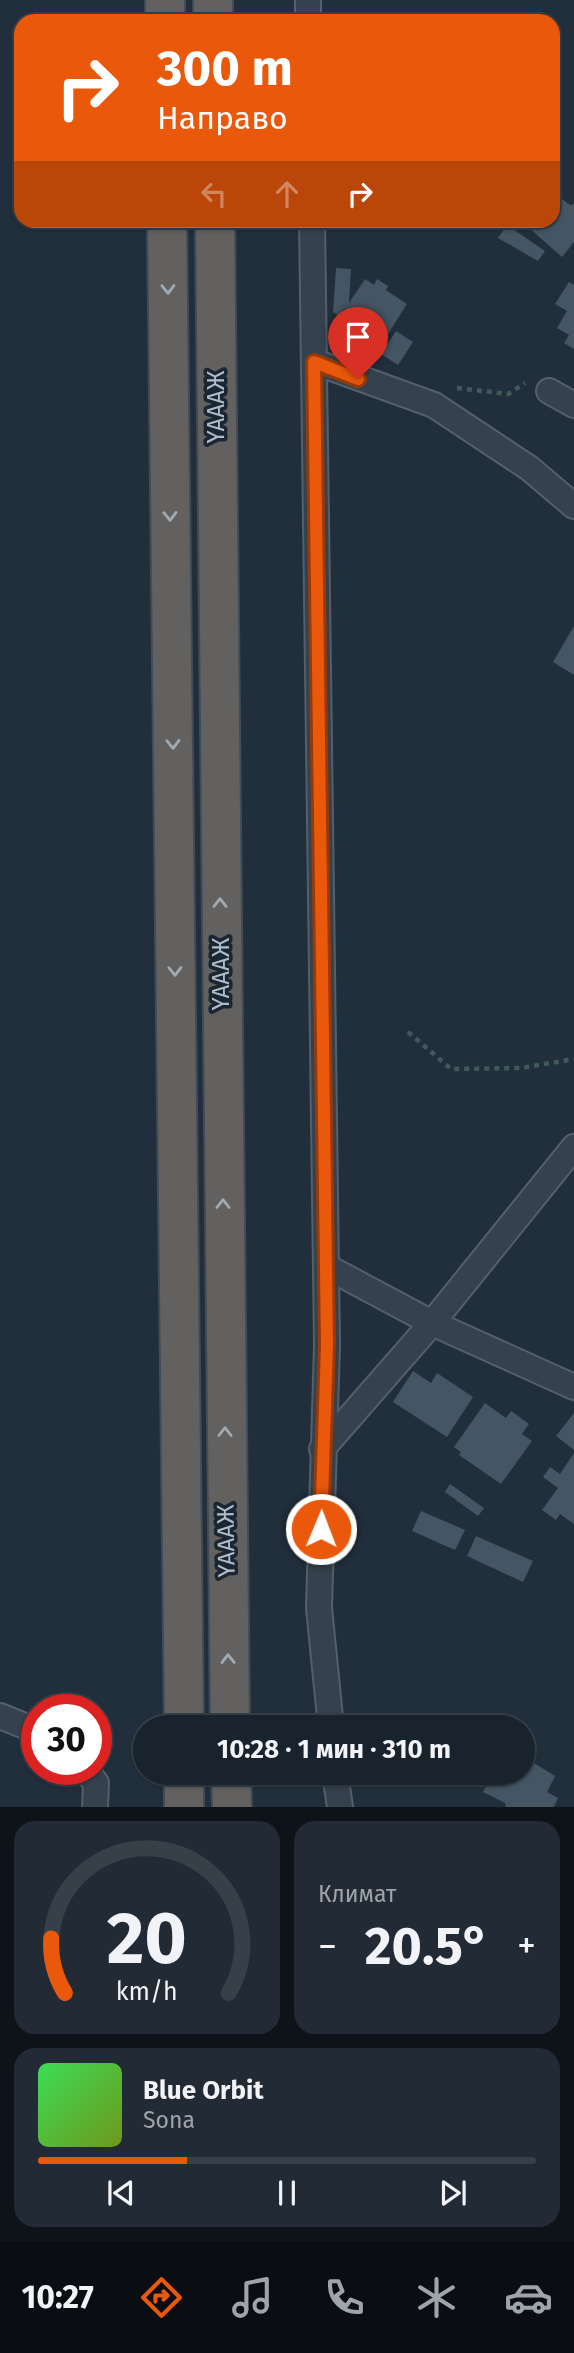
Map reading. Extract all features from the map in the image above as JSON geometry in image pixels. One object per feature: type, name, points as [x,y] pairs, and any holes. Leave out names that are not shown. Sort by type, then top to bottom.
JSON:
[{"type":"highway","name":"ҮАААЖ","points":[[167,228],[184,1715]]},
{"type":"highway","name":"ҮАААЖ","points":[[215,228],[230,1715]]},
{"type":"highway","points":[[184,1785],[184,1807]]},
{"type":"highway","points":[[231,1785],[232,1807]]},
{"type":"street","points":[[312,228],[327,1267],[319,1608],[330,1715]]},
{"type":"street","points":[[314,362],[434,405],[529,468],[574,506]]},
{"type":"street","points":[[549,391],[574,405]]},
{"type":"street","points":[[322,1449],[432,1323],[574,1147]]},
{"type":"street","points":[[327,1267],[432,1323],[574,1387]]},
{"type":"street","points":[[0,1716],[21,1725]]},
{"type":"street","points":[[95,1807],[96,1785]]},
{"type":"street","points":[[337,1785],[340,1807]]},
{"type":"path","points":[[454,388],[508,394],[526,383],[549,391]]},
{"type":"path","points":[[408,1032],[451,1069],[521,1068],[574,1059]]},
{"type":"building","points":[[560,197],[570,205],[574,204],[574,242],[562,257],[529,228],[560,228]]},
{"type":"building","points":[[505,228],[511,228],[545,251],[538,261],[498,238]]},
{"type":"building","points":[[336,268],[351,269],[349,303],[365,279],[374,285],[377,279],[388,286],[386,290],[407,304],[383,342],[341,315],[346,307],[339,316],[333,312]]},
{"type":"building","points":[[569,282],[574,285],[574,349],[564,343],[569,335],[557,328],[567,311],[555,304]]},
{"type":"building","points":[[396,331],[413,342],[398,365],[381,354]]},
{"type":"building","points":[[574,626],[574,675],[553,662]]},
{"type":"building","points":[[413,1371],[431,1383],[437,1373],[473,1397],[447,1437],[393,1402]]},
{"type":"building","points":[[485,1403],[506,1418],[511,1411],[529,1424],[522,1434],[532,1441],[501,1484],[459,1455],[461,1452],[454,1447]]},
{"type":"building","points":[[574,1413],[574,1450],[556,1436]]},
{"type":"building","points":[[574,1453],[574,1524],[560,1514],[556,1520],[542,1510],[558,1488],[543,1477],[550,1467],[560,1474]]},
{"type":"building","points":[[450,1484],[484,1508],[478,1516],[445,1492]]},
{"type":"building","points":[[421,1511],[465,1530],[455,1550],[412,1531]]},
{"type":"building","points":[[476,1536],[533,1561],[523,1582],[467,1556]]},
{"type":"building","points":[[535,1764],[555,1776],[547,1792],[558,1798],[554,1807],[506,1807],[505,1803],[483,1792],[487,1785],[535,1785]]},
{"type":"route","points":[[321,1529],[327,1345],[314,362],[358,379]]}]
